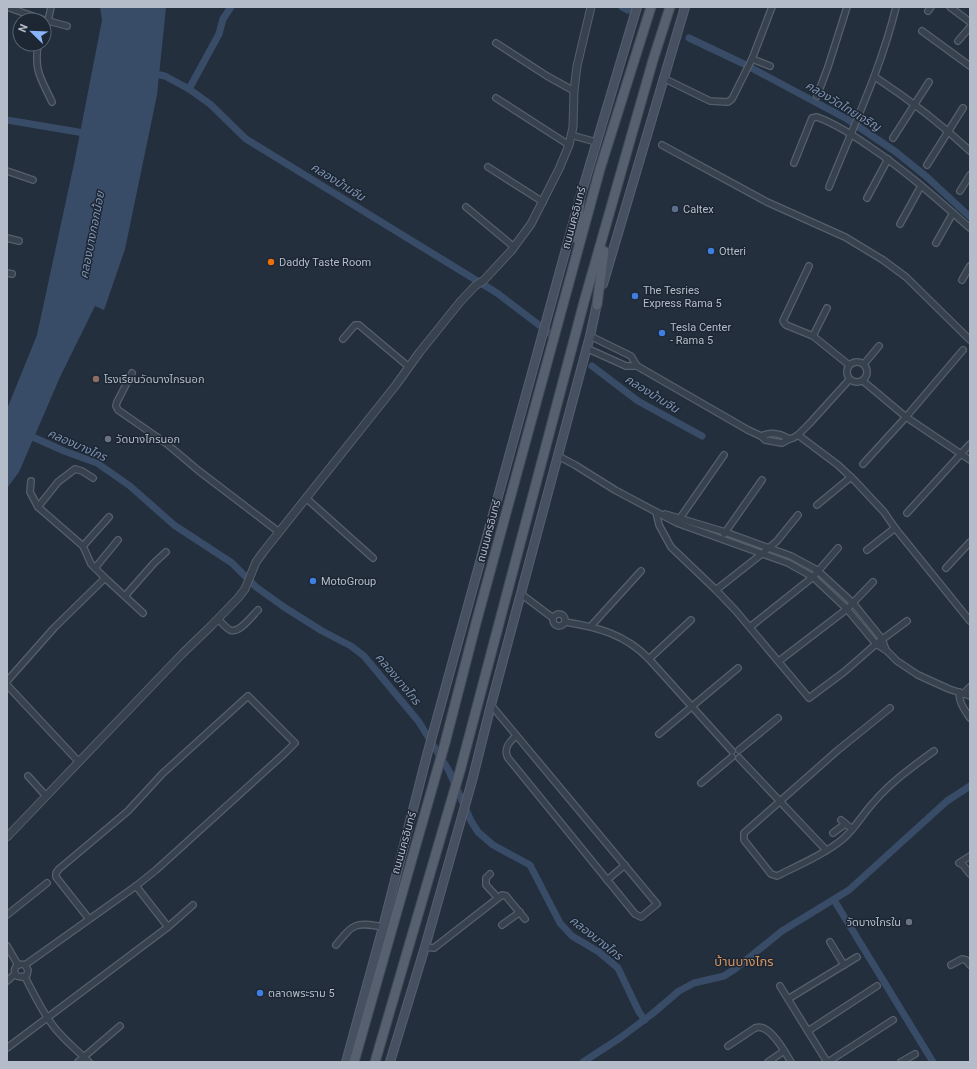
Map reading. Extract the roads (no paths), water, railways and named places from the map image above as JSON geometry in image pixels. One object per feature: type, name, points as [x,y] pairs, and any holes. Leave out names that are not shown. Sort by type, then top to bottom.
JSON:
[{"type":"main road","name":"ถนนนครอินทร์","points":[[346,1062],[383,927],[427,755],[580,198],[637,7]]},
{"type":"main road","name":"ถนนนครอินทร์","points":[[354,1062],[445,743],[476,623],[600,168],[651,7]]},
{"type":"main road","points":[[375,1062],[460,771],[584,302],[670,7]]},
{"type":"main road","points":[[390,1062],[425,947],[472,781],[597,305],[663,78],[686,7]]},
{"type":"main road","points":[[575,261],[580,198]]},
{"type":"main road","points":[[597,305],[608,219]]},
{"type":"street","points":[[7,7],[20,12]]},
{"type":"street","points":[[7,837],[78,761],[218,619],[245,589],[256,562],[279,532],[460,302],[475,286],[484,280],[514,247],[543,202],[560,169],[569,145],[577,66],[591,7]]},
{"type":"street","points":[[663,78],[710,101],[728,102],[732,99],[746,72],[772,7]]},
{"type":"street","points":[[817,96],[847,7]]},
{"type":"street","points":[[829,187],[874,77],[890,34],[896,7]]},
{"type":"street","points":[[950,7],[970,22]]},
{"type":"street","points":[[52,22],[67,26]]},
{"type":"street","points":[[958,41],[970,27]]},
{"type":"street","points":[[922,31],[970,66]]},
{"type":"street","points":[[496,42],[547,76],[574,91]]},
{"type":"street","points":[[38,52],[37,66],[39,74],[52,102]]},
{"type":"street","points":[[751,61],[770,66]]},
{"type":"street","points":[[874,77],[914,103],[970,151]]},
{"type":"street","points":[[893,138],[914,103],[929,82]]},
{"type":"street","points":[[496,98],[569,145]]},
{"type":"street","points":[[927,165],[963,108]]},
{"type":"street","points":[[794,163],[812,118],[817,117],[851,131],[888,159],[970,228]]},
{"type":"street","points":[[571,134],[596,142]]},
{"type":"street","points":[[662,145],[767,202],[845,237],[883,260],[906,277],[970,340]]},
{"type":"street","points":[[867,198],[888,159]]},
{"type":"street","points":[[488,168],[543,202]]},
{"type":"street","points":[[7,171],[33,180]]},
{"type":"street","points":[[960,191],[970,175]]},
{"type":"street","points":[[900,224],[921,186]]},
{"type":"street","points":[[466,207],[514,247]]},
{"type":"street","points":[[936,243],[953,213]]},
{"type":"street","points":[[7,238],[19,241]]},
{"type":"street","points":[[809,266],[782,321],[786,325],[813,336],[849,365]]},
{"type":"street","points":[[962,280],[970,266]]},
{"type":"street","points":[[813,336],[827,308]]},
{"type":"street","points":[[343,339],[355,325],[359,325],[409,367]]},
{"type":"street","points":[[590,336],[631,356],[637,366],[761,436],[768,433],[783,435],[789,439],[798,435],[850,380]]},
{"type":"street","points":[[864,364],[879,346]]},
{"type":"street","points":[[586,348],[626,366],[637,366]]},
{"type":"street","points":[[863,464],[906,417],[963,350]]},
{"type":"street","points":[[856,361],[864,364],[867,372],[866,377],[863,380],[856,382],[850,380],[846,372],[849,365],[856,361]]},
{"type":"street","points":[[132,373],[117,402],[116,406],[118,410],[167,444],[199,471],[279,532]]},
{"type":"street","points":[[863,380],[906,417],[970,460]]},
{"type":"street","points":[[798,435],[838,465],[884,512],[895,528],[970,621]]},
{"type":"street","points":[[907,513],[970,444]]},
{"type":"street","points":[[678,520],[724,455]]},
{"type":"street","points":[[558,456],[614,490],[656,512],[678,520],[722,540],[788,563],[813,577],[847,609],[876,644],[897,661],[918,675],[949,689],[970,696]]},
{"type":"street","points":[[38,507],[58,482],[75,468],[93,478]]},
{"type":"street","points":[[817,504],[851,477]]},
{"type":"street","points":[[722,540],[725,532],[762,480]]},
{"type":"street","points":[[31,481],[30,492],[38,507],[83,546],[89,560],[95,568],[142,613]]},
{"type":"street","points":[[306,498],[373,558]]},
{"type":"street","points":[[656,512],[659,525],[671,547],[716,590],[750,627],[809,698],[844,672],[882,639],[907,621]]},
{"type":"street","points":[[716,590],[763,554],[777,541],[798,515]]},
{"type":"street","points":[[83,546],[109,517]]},
{"type":"street","points":[[678,520],[725,532],[791,556],[818,570],[853,603],[882,639],[886,651]]},
{"type":"street","points":[[867,550],[895,528]]},
{"type":"street","points":[[95,568],[118,540]]},
{"type":"street","points":[[946,568],[970,542]]},
{"type":"street","points":[[750,627],[813,577],[838,548]]},
{"type":"street","points":[[125,596],[154,563],[166,552]]},
{"type":"street","points":[[592,626],[641,571]]},
{"type":"street","points":[[78,761],[7,684],[8,680],[54,628],[105,578]]},
{"type":"street","points":[[779,662],[847,609],[873,582]]},
{"type":"street","points":[[521,594],[553,618],[554,623],[557,626],[562,626],[564,622]]},
{"type":"street","points":[[218,619],[228,629],[236,631],[258,610]]},
{"type":"street","points":[[553,618],[556,615],[560,615],[564,617],[564,622]]},
{"type":"street","points":[[649,659],[691,620]]},
{"type":"street","points":[[564,622],[592,626],[612,633],[634,645],[649,659],[734,755],[826,850]]},
{"type":"street","points":[[658,734],[738,668]]},
{"type":"street","points":[[970,687],[961,693],[959,699],[970,718]]},
{"type":"street","points":[[18,965],[25,965],[136,886],[173,856],[295,743],[248,696],[162,774],[128,811],[56,873],[56,877],[89,918]]},
{"type":"street","points":[[491,705],[657,904],[641,917],[635,914],[508,758],[506,750],[516,736]]},
{"type":"street","points":[[890,708],[744,833],[744,840],[771,874],[777,876],[840,841],[852,829],[872,803],[895,780],[934,751]]},
{"type":"street","points":[[701,783],[734,755],[735,749],[739,750],[778,718]]},
{"type":"street","points":[[28,776],[46,796]]},
{"type":"street","points":[[833,833],[843,822],[852,829]]},
{"type":"street","points":[[970,856],[960,863],[970,874]]},
{"type":"street","points":[[608,880],[625,865]]},
{"type":"street","points":[[490,874],[486,878],[486,884],[498,898]]},
{"type":"street","points":[[7,915],[47,883]]},
{"type":"street","points":[[136,886],[168,927]]},
{"type":"street","points":[[425,947],[434,948],[498,898],[504,895],[525,919]]},
{"type":"street","points":[[7,1048],[168,927],[193,905]]},
{"type":"street","points":[[502,925],[520,912]]},
{"type":"street","points":[[336,945],[350,929],[357,925],[367,924],[383,927]]},
{"type":"street","points":[[830,942],[844,965]]},
{"type":"street","points":[[7,946],[18,965]]},
{"type":"street","points":[[788,999],[858,957]]},
{"type":"street","points":[[950,966],[962,959],[966,960],[970,965]]},
{"type":"street","points":[[7,981],[15,974],[15,969],[18,965]]},
{"type":"street","points":[[25,965],[28,972],[25,976]]},
{"type":"street","points":[[15,974],[20,977],[25,976]]},
{"type":"street","points":[[25,976],[47,1018],[68,1043],[89,1062]]},
{"type":"street","points":[[780,986],[827,1062],[893,1020]]},
{"type":"street","points":[[808,1031],[876,986]]},
{"type":"street","points":[[78,1062],[120,1026]]},
{"type":"street","points":[[728,1046],[759,1026],[764,1027],[768,1030],[791,1062]]},
{"type":"street","points":[[768,1062],[784,1051]]},
{"type":"street","points":[[901,1062],[915,1054]]},
{"type":"water","name":"คลองบางกอกน้อย","points":[[100,7],[166,7],[157,95],[125,249],[104,310],[95,306],[60,377],[19,472],[7,488],[7,409],[37,335],[75,159],[102,20]]},
{"type":"waterway","points":[[189,89],[219,34],[223,19],[231,7]]},
{"type":"waterway","name":"คลองวัดไทยเจริญ","points":[[622,7],[628,10]]},
{"type":"waterway","name":"คลองวัดไทยเจริญ","points":[[689,38],[744,64],[847,119],[896,152],[928,178],[970,217]]},
{"type":"waterway","name":"คลองบ้านจีน","points":[[150,73],[165,76],[189,89],[210,104],[246,139],[497,293],[539,325]]},
{"type":"waterway","points":[[7,120],[90,134]]},
{"type":"waterway","name":"คลองบ้านจีน","points":[[548,332],[551,335]]},
{"type":"waterway","name":"คลองบ้านจีน","points":[[592,366],[638,401],[702,436]]},
{"type":"waterway","name":"คลองบางไกร","points":[[26,434],[64,451],[97,463],[130,486],[174,525],[232,563],[256,587],[284,607],[322,631],[351,646],[364,656],[419,722],[449,771],[471,821],[478,832],[493,845],[530,865],[560,923],[572,936],[599,952],[618,968],[639,1012],[645,1020]]},
{"type":"waterway","points":[[583,1062],[620,1038],[679,991],[694,983],[724,976],[735,969],[782,931],[849,890],[947,801],[970,786]]},
{"type":"waterway","points":[[834,900],[933,1062]]},
{"type":"place","name":"Caltex","points":[[675,209]]},
{"type":"place","name":"Otteri","points":[[711,251]]},
{"type":"place","name":"Daddy Taste Room","points":[[271,262]]},
{"type":"place","name":"The Tesries Express Rama 5","points":[[635,296]]},
{"type":"place","name":"Tesla Center - Rama 5","points":[[662,333]]},
{"type":"place","name":"โรงเรียนวัดบางไกรนอก","points":[[96,379]]},
{"type":"place","name":"วัดบางไกรนอก","points":[[108,439]]},
{"type":"place","name":"MotoGroup","points":[[313,581]]},
{"type":"place","name":"วัดบางไกรใน","points":[[909,922]]},
{"type":"place","name":"ตลาดพระราม 5","points":[[260,993]]},
{"type":"district","name":"บ้านบางไกร","points":[[744,961]]}]
